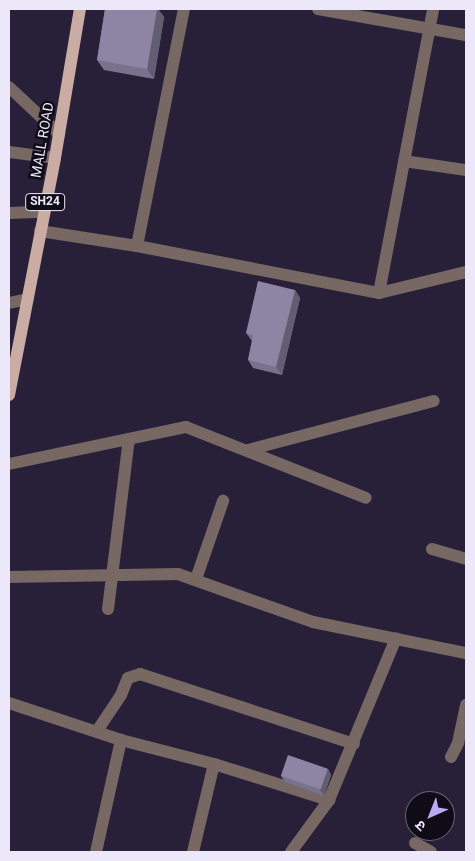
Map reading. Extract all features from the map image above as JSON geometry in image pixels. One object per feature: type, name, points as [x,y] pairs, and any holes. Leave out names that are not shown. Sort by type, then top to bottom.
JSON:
[{"type":"main road","name":"MALL ROAD","points":[[9,395],[55,158],[80,9]]},
{"type":"street","points":[[137,246],[184,9]]},
{"type":"street","points":[[318,9],[359,12],[429,29],[466,35]]},
{"type":"street","points":[[379,293],[432,9]]},
{"type":"street","points":[[9,87],[59,134]]},
{"type":"street","points":[[9,152],[55,158]]},
{"type":"street","points":[[404,161],[466,170]]},
{"type":"street","points":[[9,213],[43,212]]},
{"type":"street","points":[[40,231],[137,246],[379,293],[466,272]]},
{"type":"street","points":[[9,303],[28,299]]},
{"type":"street","points":[[248,450],[434,401]]},
{"type":"street","points":[[9,464],[186,426],[366,498]]},
{"type":"street","points":[[108,609],[114,575],[129,439]]},
{"type":"street","points":[[196,579],[223,501]]},
{"type":"street","points":[[432,549],[466,559]]},
{"type":"street","points":[[9,577],[164,573],[196,579],[313,622],[466,652]]},
{"type":"street","points":[[291,852],[329,800],[354,744],[396,638]]},
{"type":"street","points":[[97,731],[121,695],[128,678],[140,674],[354,744]]},
{"type":"street","points":[[9,703],[121,740],[214,764],[329,800]]},
{"type":"street","points":[[451,757],[458,743],[466,706]]},
{"type":"street","points":[[96,852],[121,740]]},
{"type":"street","points":[[193,852],[214,764]]},
{"type":"street","points":[[415,843],[431,852]]},
{"type":"building","points":[[105,9],[157,9],[147,69],[97,60]]},
{"type":"building","points":[[258,281],[295,290],[276,367],[248,360],[253,335],[246,333]]},
{"type":"building","points":[[288,755],[328,769],[321,789],[281,776]]}]
